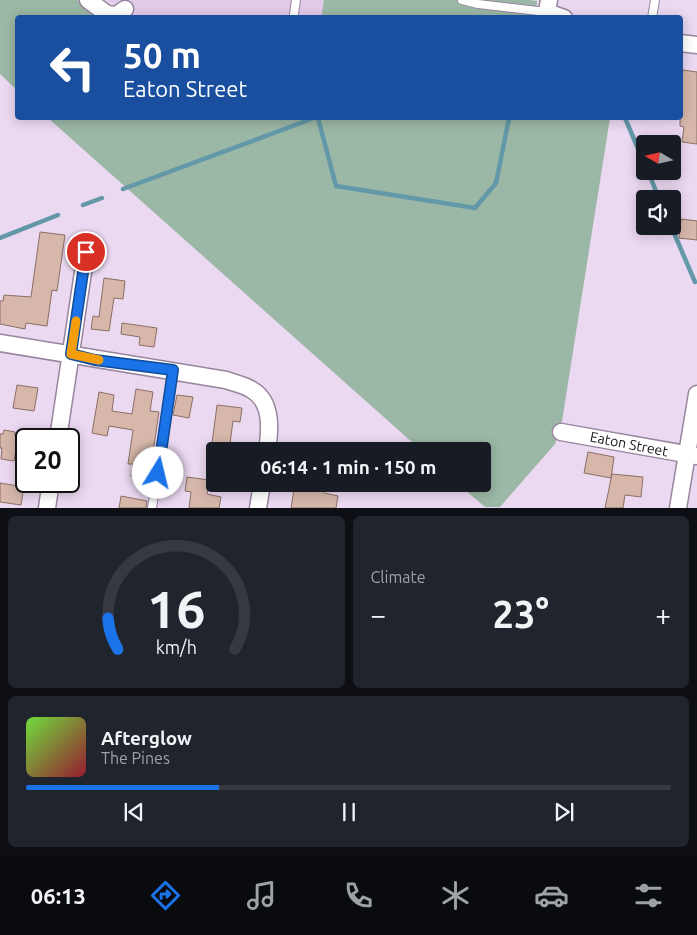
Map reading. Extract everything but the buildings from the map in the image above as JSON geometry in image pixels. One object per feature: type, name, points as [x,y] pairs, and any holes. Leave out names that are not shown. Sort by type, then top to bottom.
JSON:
[{"type":"street","points":[[88,0],[107,14],[117,15],[128,5]]},
{"type":"street","points":[[548,6],[560,15]]},
{"type":"street","points":[[683,43],[697,45]]},
{"type":"street","points":[[60,428],[86,252]]},
{"type":"street","points":[[0,343],[71,354],[95,360],[173,370],[226,380],[252,389],[262,397],[271,430],[269,442]]},
{"type":"street","points":[[678,508],[692,456],[697,394]]},
{"type":"street","name":"Eaton Street","points":[[561,432],[692,456]]},
{"type":"street","points":[[258,508],[261,492]]},
{"type":"street","points":[[47,508],[49,493]]},
{"type":"lane","points":[[294,14],[296,0]]},
{"type":"lane","points":[[462,0],[478,4],[548,6]]},
{"type":"lane","points":[[652,15],[655,0]]},
{"type":"lane","points":[[152,508],[173,370]]},
{"type":"shaded area","points":[[107,0],[324,0],[322,15],[127,15]]},
{"type":"green space","points":[[0,0],[77,0],[100,15],[15,15],[15,88],[0,74]]},
{"type":"green space","points":[[324,0],[537,1],[536,15],[322,15]]},
{"type":"green space","points":[[50,120],[610,120],[562,421],[555,444],[500,507],[485,507],[467,492],[491,492],[491,442],[412,442]]},
{"type":"waterway","points":[[123,189],[309,120]]},
{"type":"waterway","points":[[319,120],[336,186],[475,208],[496,183],[509,120]]},
{"type":"waterway","points":[[626,120],[636,144]]},
{"type":"waterway","points":[[652,180],[655,190]]},
{"type":"waterway","points":[[83,205],[102,198]]},
{"type":"waterway","points":[[0,238],[58,215]]},
{"type":"waterway","points":[[675,235],[695,282]]},
{"type":"slow traffic","points":[[76,321],[71,354],[99,360]]},
{"type":"route","points":[[86,252],[71,354],[95,360],[173,370],[158,473]]}]
